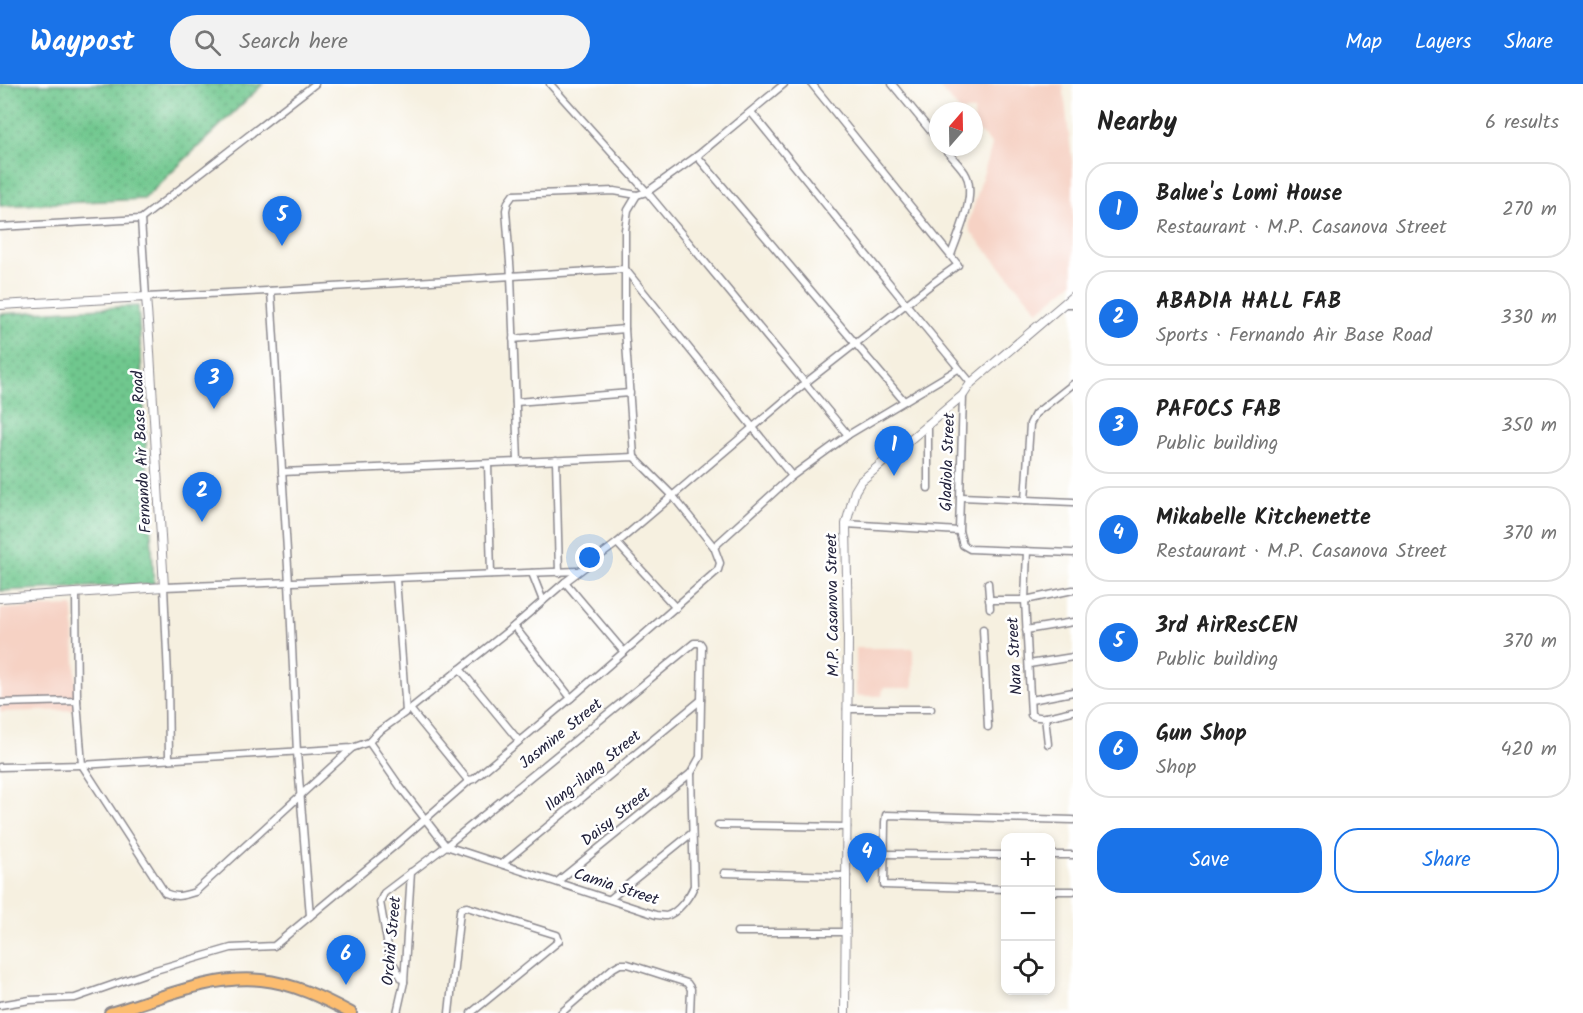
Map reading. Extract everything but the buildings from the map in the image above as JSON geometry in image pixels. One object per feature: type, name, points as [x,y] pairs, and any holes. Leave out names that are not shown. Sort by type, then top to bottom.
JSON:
[{"type":"highway","points":[[110,1013],[174,992],[244,979],[280,983],[309,993],[351,1013]]},
{"type":"street","points":[[0,226],[141,219],[315,84]]},
{"type":"street","points":[[550,84],[647,192],[848,435]]},
{"type":"street","points":[[518,462],[511,276],[506,210],[508,202],[513,195],[614,191],[637,195],[647,192],[697,156],[784,84]]},
{"type":"street","points":[[0,767],[82,765],[297,752],[352,748],[369,742],[378,732],[617,543],[804,384],[958,265],[812,84]]},
{"type":"street","points":[[892,84],[929,129]]},
{"type":"street","points":[[751,112],[971,383]]},
{"type":"street","points":[[697,156],[904,401]]},
{"type":"street","points":[[951,156],[966,174],[969,187],[969,200],[951,255]]},
{"type":"street","points":[[0,1005],[30,1000],[75,998],[152,971],[231,948],[274,946],[571,698],[718,570],[720,563],[714,547],[672,495],[634,457],[625,329],[625,230],[628,210],[637,195]]},
{"type":"street","points":[[141,219],[146,297]]},
{"type":"street","points":[[0,305],[625,269]]},
{"type":"street","points":[[625,269],[792,476]]},
{"type":"street","points":[[271,291],[297,752],[310,916]]},
{"type":"street","name":"M.P. Casanova Street","points":[[845,1013],[848,709],[846,524],[855,491],[861,482],[963,395],[971,383],[1073,296]]},
{"type":"street","name":"Fernando Air Base Road","points":[[146,297],[164,587]]},
{"type":"street","points":[[1064,304],[1073,304]]},
{"type":"street","points":[[513,339],[625,329]]},
{"type":"street","points":[[714,547],[792,476],[848,435],[958,369]]},
{"type":"street","points":[[1025,500],[1030,424],[1035,414],[1073,384]]},
{"type":"street","points":[[516,402],[630,393]]},
{"type":"street","name":"Gladiola Street","points":[[959,531],[963,395]]},
{"type":"street","points":[[928,424],[928,488]]},
{"type":"street","points":[[282,472],[634,457]]},
{"type":"street","points":[[556,460],[560,573]]},
{"type":"street","points":[[488,464],[491,574]]},
{"type":"street","points":[[961,497],[1073,502]]},
{"type":"street","points":[[846,524],[959,531],[963,545],[970,549],[1073,553]]},
{"type":"street","points":[[617,543],[676,608]]},
{"type":"street","name":"Nara Street","points":[[1027,551],[1025,600],[1031,715],[1045,717]]},
{"type":"street","points":[[0,598],[164,587],[579,571]]},
{"type":"street","points":[[532,573],[543,601]]},
{"type":"street","points":[[396,579],[408,710],[470,780]]},
{"type":"street","points":[[565,582],[624,652]]},
{"type":"street","points":[[988,584],[990,608]]},
{"type":"street","points":[[164,587],[169,759]]},
{"type":"street","points":[[989,600],[1025,600],[1073,590]]},
{"type":"street","points":[[76,594],[76,701],[82,765],[165,893],[174,897],[195,892],[352,748]]},
{"type":"street","points":[[1026,630],[1073,622]]},
{"type":"street","points":[[514,626],[571,698]]},
{"type":"street","points":[[983,629],[988,727]]},
{"type":"street","name":"Jasmine Street","points":[[404,982],[390,958],[380,902],[384,893],[446,846],[694,643],[700,643],[702,646],[701,700]]},
{"type":"street","points":[[1029,664],[1073,657]]},
{"type":"street","points":[[460,669],[519,741]]},
{"type":"street","points":[[1031,700],[1073,692]]},
{"type":"street","points":[[691,774],[700,757],[701,700]]},
{"type":"street","name":"Ilang-ilang Street","points":[[502,864],[701,700]]},
{"type":"street","points":[[0,703],[76,701]]},
{"type":"street","points":[[848,709],[931,709]]},
{"type":"street","points":[[1048,744],[1045,717],[1073,711]]},
{"type":"street","points":[[369,742],[446,846]]},
{"type":"street","name":"Camia Street","points":[[446,846],[656,915],[666,916],[689,898],[694,886],[691,774]]},
{"type":"street","name":"Daisy Street","points":[[557,882],[691,774]]},
{"type":"street","points":[[1001,889],[884,885],[886,815],[1073,820]]},
{"type":"street","points":[[718,825],[847,827]]},
{"type":"street","points":[[609,899],[693,833]]},
{"type":"street","points":[[847,848],[884,853],[1001,855]]},
{"type":"street","points":[[847,857],[884,853]]},
{"type":"street","points":[[1055,855],[1073,855]]},
{"type":"street","name":"Orchid Street","points":[[397,1013],[404,982],[411,872]]},
{"type":"street","points":[[724,873],[847,876]]},
{"type":"street","points":[[1055,891],[1073,891]]},
{"type":"street","points":[[450,1013],[462,908],[467,907],[557,935],[559,941],[471,1013]]},
{"type":"street","points":[[737,932],[846,932]]},
{"type":"street","points":[[561,1013],[620,964],[628,964],[687,983],[691,988],[690,1013]]},
{"type":"shaded area","points":[[936,84],[1063,84],[1073,170],[1073,282],[1038,311],[970,231],[969,222],[992,145],[983,136],[983,102],[952,102]]},
{"type":"shaded area","points":[[73,606],[77,710],[0,712],[0,609]]},
{"type":"shaded area","points":[[856,648],[913,648],[913,688],[883,688],[882,696],[856,696]]},
{"type":"green space","points":[[0,84],[263,84],[144,199],[0,206]]},
{"type":"green space","points":[[138,306],[154,584],[0,591],[0,314]]},
{"type":"place","name":"3rd AirResCEN","points":[[282,246]]},
{"type":"place","name":"PAFOCS FAB","points":[[214,409]]},
{"type":"place","name":"Balue's Lomi House","points":[[894,476]]},
{"type":"place","name":"ABADIA HALL FAB","points":[[202,522]]},
{"type":"place","name":"Mikabelle Kitchenette","points":[[867,883]]},
{"type":"place","name":"Gun Shop","points":[[346,985]]}]
